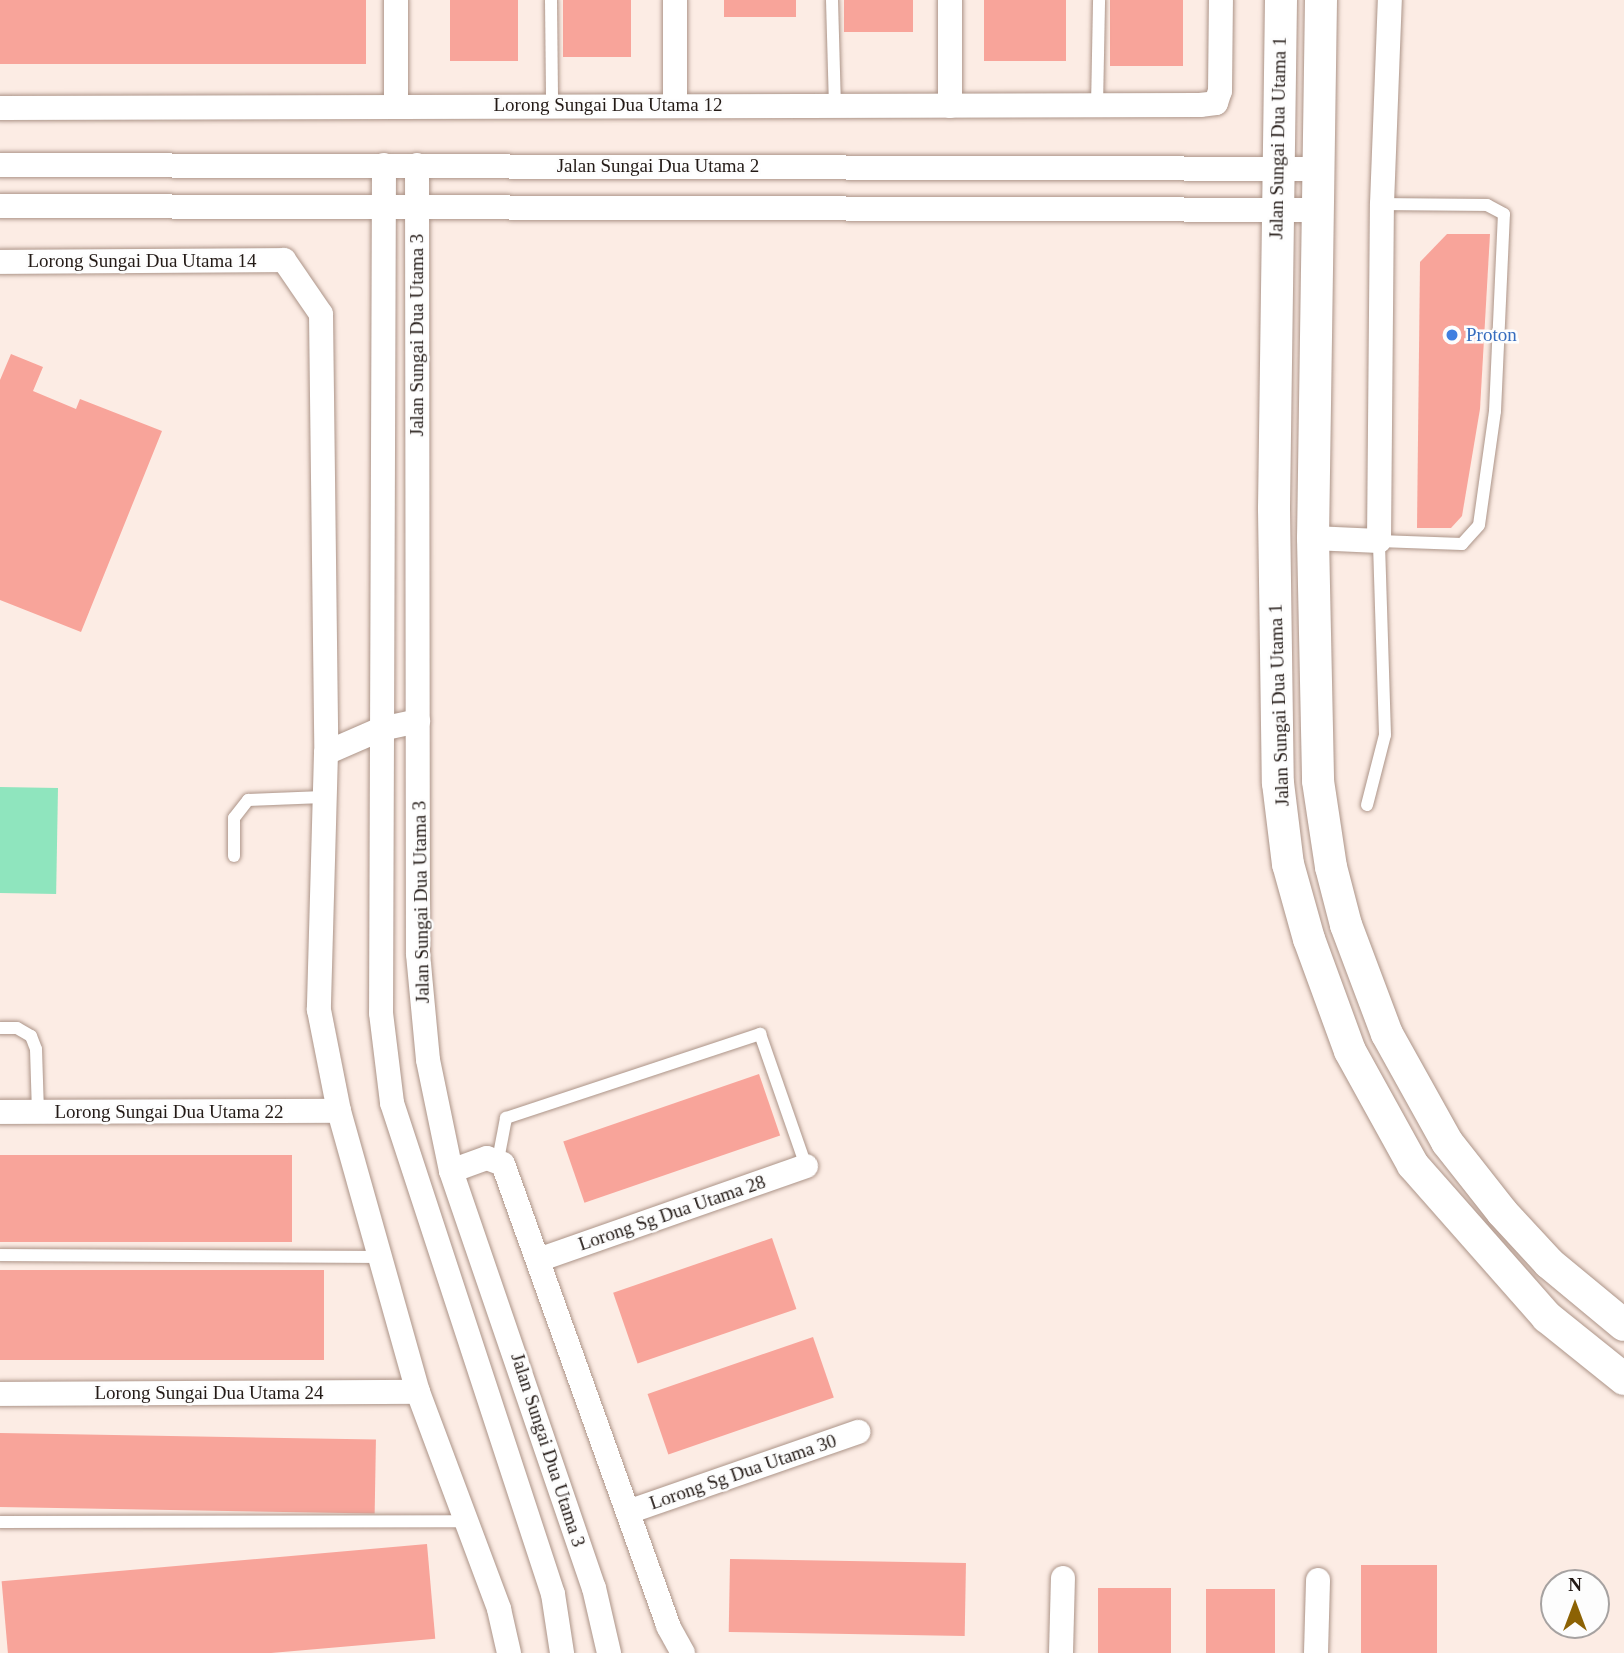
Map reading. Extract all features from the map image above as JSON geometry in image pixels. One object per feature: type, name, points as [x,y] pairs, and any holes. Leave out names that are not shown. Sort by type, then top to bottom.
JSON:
[{"type":"street","points":[[396,0],[396,107]]},
{"type":"street","points":[[675,104],[676,0]]},
{"type":"street","points":[[950,0],[950,106]]},
{"type":"street","name":"Lorong Sungai Dua Utama 12","points":[[0,108],[552,104],[1097,107],[1216,103],[1220,91],[1221,0]]},
{"type":"street","name":"Jalan Sungai Dua Utama 1","points":[[1281,0],[1276,209],[1278,783],[1288,864],[1309,939],[1350,1051],[1413,1165],[1547,1317],[1624,1379]]},
{"type":"street","name":"Jalan Sungai Dua Utama 1","points":[[1321,0],[1315,169],[1313,538],[1318,782],[1331,867],[1346,925],[1387,1034],[1447,1142],[1502,1212],[1549,1263],[1624,1325]]},
{"type":"street","points":[[1313,538],[1379,541],[1382,204],[1390,0]]},
{"type":"street","name":"Jalan Sungai Dua Utama 2","points":[[0,165],[1315,169]]},
{"type":"street","name":"Jalan Sungai Dua Utama 3","points":[[384,165],[381,1013],[392,1103],[553,1594],[562,1653]]},
{"type":"street","name":"Jalan Sungai Dua Utama 3","points":[[417,165],[418,954],[428,1060],[452,1171],[590,1575],[609,1653]]},
{"type":"street","points":[[0,206],[1315,210]]},
{"type":"street","name":"Lorong Sungai Dua Utama 14","points":[[0,262],[284,260],[321,314],[326,753]]},
{"type":"street","points":[[418,721],[381,729],[326,753],[319,1010],[339,1111],[418,1392],[499,1609],[509,1653]]},
{"type":"street","name":"Lorong Sungai Dua Utama 22","points":[[0,1112],[339,1111]]},
{"type":"street","points":[[452,1171],[487,1158],[503,1164],[681,1651]]},
{"type":"street","name":"Lorong Sg Dua Utama 28","points":[[538,1260],[806,1166]]},
{"type":"street","name":"Lorong Sungai Dua Utama 24","points":[[0,1394],[418,1392]]},
{"type":"street","name":"Lorong Sg Dua Utama 30","points":[[628,1512],[858,1432]]},
{"type":"street","points":[[1061,1653],[1063,1578]]},
{"type":"street","points":[[1316,1653],[1318,1580]]},
{"type":"lane","points":[[551,0],[552,104]]},
{"type":"lane","points":[[832,0],[835,106]]},
{"type":"lane","points":[[1097,107],[1099,0]]},
{"type":"lane","points":[[1367,805],[1385,736],[1379,541],[1462,544],[1479,525],[1495,411],[1504,214],[1487,205],[1382,204]]},
{"type":"lane","points":[[234,856],[234,818],[248,800],[323,797]]},
{"type":"lane","points":[[0,1028],[18,1028],[31,1036],[36,1049],[38,1112]]},
{"type":"lane","points":[[498,1160],[506,1118],[760,1034],[806,1166]]},
{"type":"lane","points":[[0,1255],[379,1257]]},
{"type":"lane","points":[[0,1522],[465,1521]]},
{"type":"green space","points":[[0,787],[58,788],[56,894],[0,893]]},
{"type":"building","points":[[0,0],[366,0],[366,64],[0,64]]},
{"type":"building","points":[[450,0],[518,0],[518,61],[450,61]]},
{"type":"building","points":[[563,0],[631,0],[631,57],[563,57]]},
{"type":"building","points":[[724,0],[796,0],[796,17],[724,17]]},
{"type":"building","points":[[844,0],[913,0],[913,32],[844,32]]},
{"type":"building","points":[[984,0],[1066,0],[1066,61],[984,61]]},
{"type":"building","points":[[1110,0],[1183,0],[1183,66],[1110,66]]},
{"type":"building","name":"Proton","points":[[1447,234],[1490,234],[1480,409],[1462,516],[1451,528],[1417,528],[1420,262]]},
{"type":"building","points":[[11,354],[43,367],[33,391],[76,409],[80,399],[162,431],[81,632],[0,600],[0,380]]},
{"type":"building","points":[[759,1074],[780,1135],[584,1203],[563,1141]]},
{"type":"building","points":[[0,1155],[292,1155],[292,1242],[0,1242]]},
{"type":"building","points":[[772,1238],[796,1309],[638,1364],[613,1293]]},
{"type":"building","points":[[0,1270],[324,1270],[324,1360],[0,1360]]},
{"type":"building","points":[[813,1337],[834,1398],[668,1454],[648,1394]]},
{"type":"building","points":[[0,1433],[376,1440],[375,1514],[0,1507]]},
{"type":"building","points":[[427,1544],[435,1639],[271,1653],[8,1653],[2,1581]]},
{"type":"building","points":[[730,1559],[966,1563],[965,1636],[729,1632]]},
{"type":"building","points":[[1361,1565],[1437,1565],[1437,1653],[1361,1653]]},
{"type":"building","points":[[1098,1588],[1171,1588],[1171,1653],[1098,1653]]},
{"type":"building","points":[[1206,1589],[1275,1589],[1275,1653],[1206,1653]]},
{"type":"place","name":"Proton","points":[[1452,335]]}]
